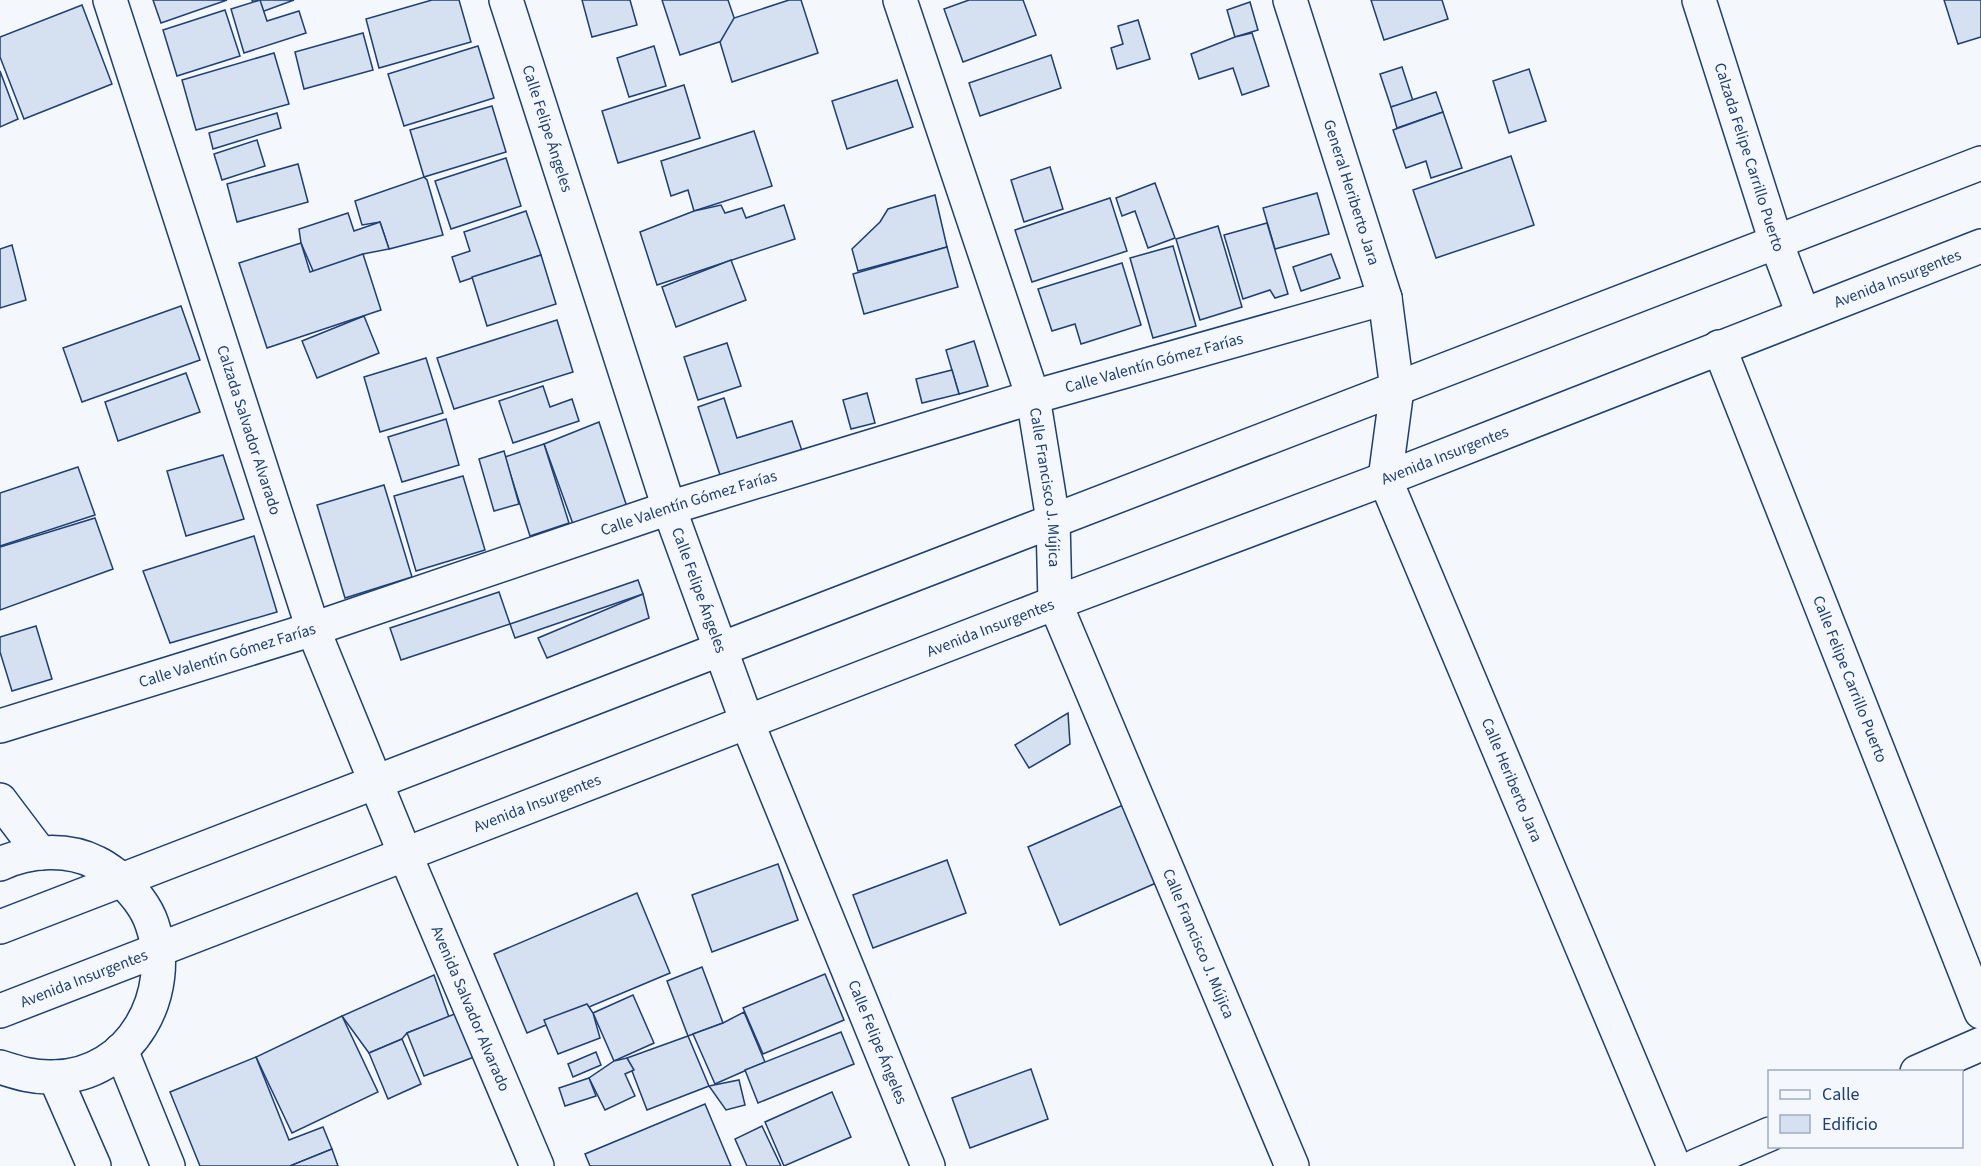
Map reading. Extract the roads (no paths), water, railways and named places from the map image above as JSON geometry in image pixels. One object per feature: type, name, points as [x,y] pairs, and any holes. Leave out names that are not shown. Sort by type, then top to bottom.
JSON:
[{"type":"street","name":"Calzada Salvador Alvarado","points":[[110,0],[314,629],[405,854]]},
{"type":"street","name":"Calle Felipe Ángeles","points":[[506,0],[669,508],[747,722],[928,1166]]},
{"type":"street","name":"Calle Francisco J. Mújica","points":[[900,0],[1032,397],[1053,520],[1055,603],[1292,1166]]},
{"type":"street","name":"General Heriberto Jara","points":[[1290,0],[1385,298],[1397,389]]},
{"type":"street","name":"Calzada Felipe Carrillo Puerto","points":[[1699,0],[1776,242],[1803,314]]},
{"type":"street","points":[[0,927],[1981,163]]},
{"type":"street","name":"Avenida Insurgentes","points":[[0,1011],[1055,603],[1385,479],[1981,246]]},
{"type":"street","name":"Calle Valentín Gómez Farías","points":[[0,726],[314,629],[669,508],[1032,397],[1385,298]]},
{"type":"street","name":"Calle Felipe Carrillo Puerto","points":[[1719,347],[1981,1012]]},
{"type":"street","points":[[1385,479],[1397,389]]},
{"type":"street","name":"Calle Heriberto Jara","points":[[1385,479],[1674,1166]]},
{"type":"street","points":[[0,800],[40,853]]},
{"type":"street","points":[[0,864],[13,858],[40,853],[69,854],[97,863],[121,879],[140,899],[152,923],[159,949],[159,977],[153,1004],[140,1029],[121,1050],[101,1064],[79,1073],[55,1077],[26,1076],[0,1067]]},
{"type":"street","name":"Avenida Salvador Alvarado","points":[[405,854],[537,1166]]},
{"type":"street","points":[[1919,1070],[1981,1044]]},
{"type":"street","points":[[121,1050],[168,1166]]},
{"type":"street","points":[[55,1077],[94,1166]]},
{"type":"street","points":[[1696,1166],[1768,1135]]}]
